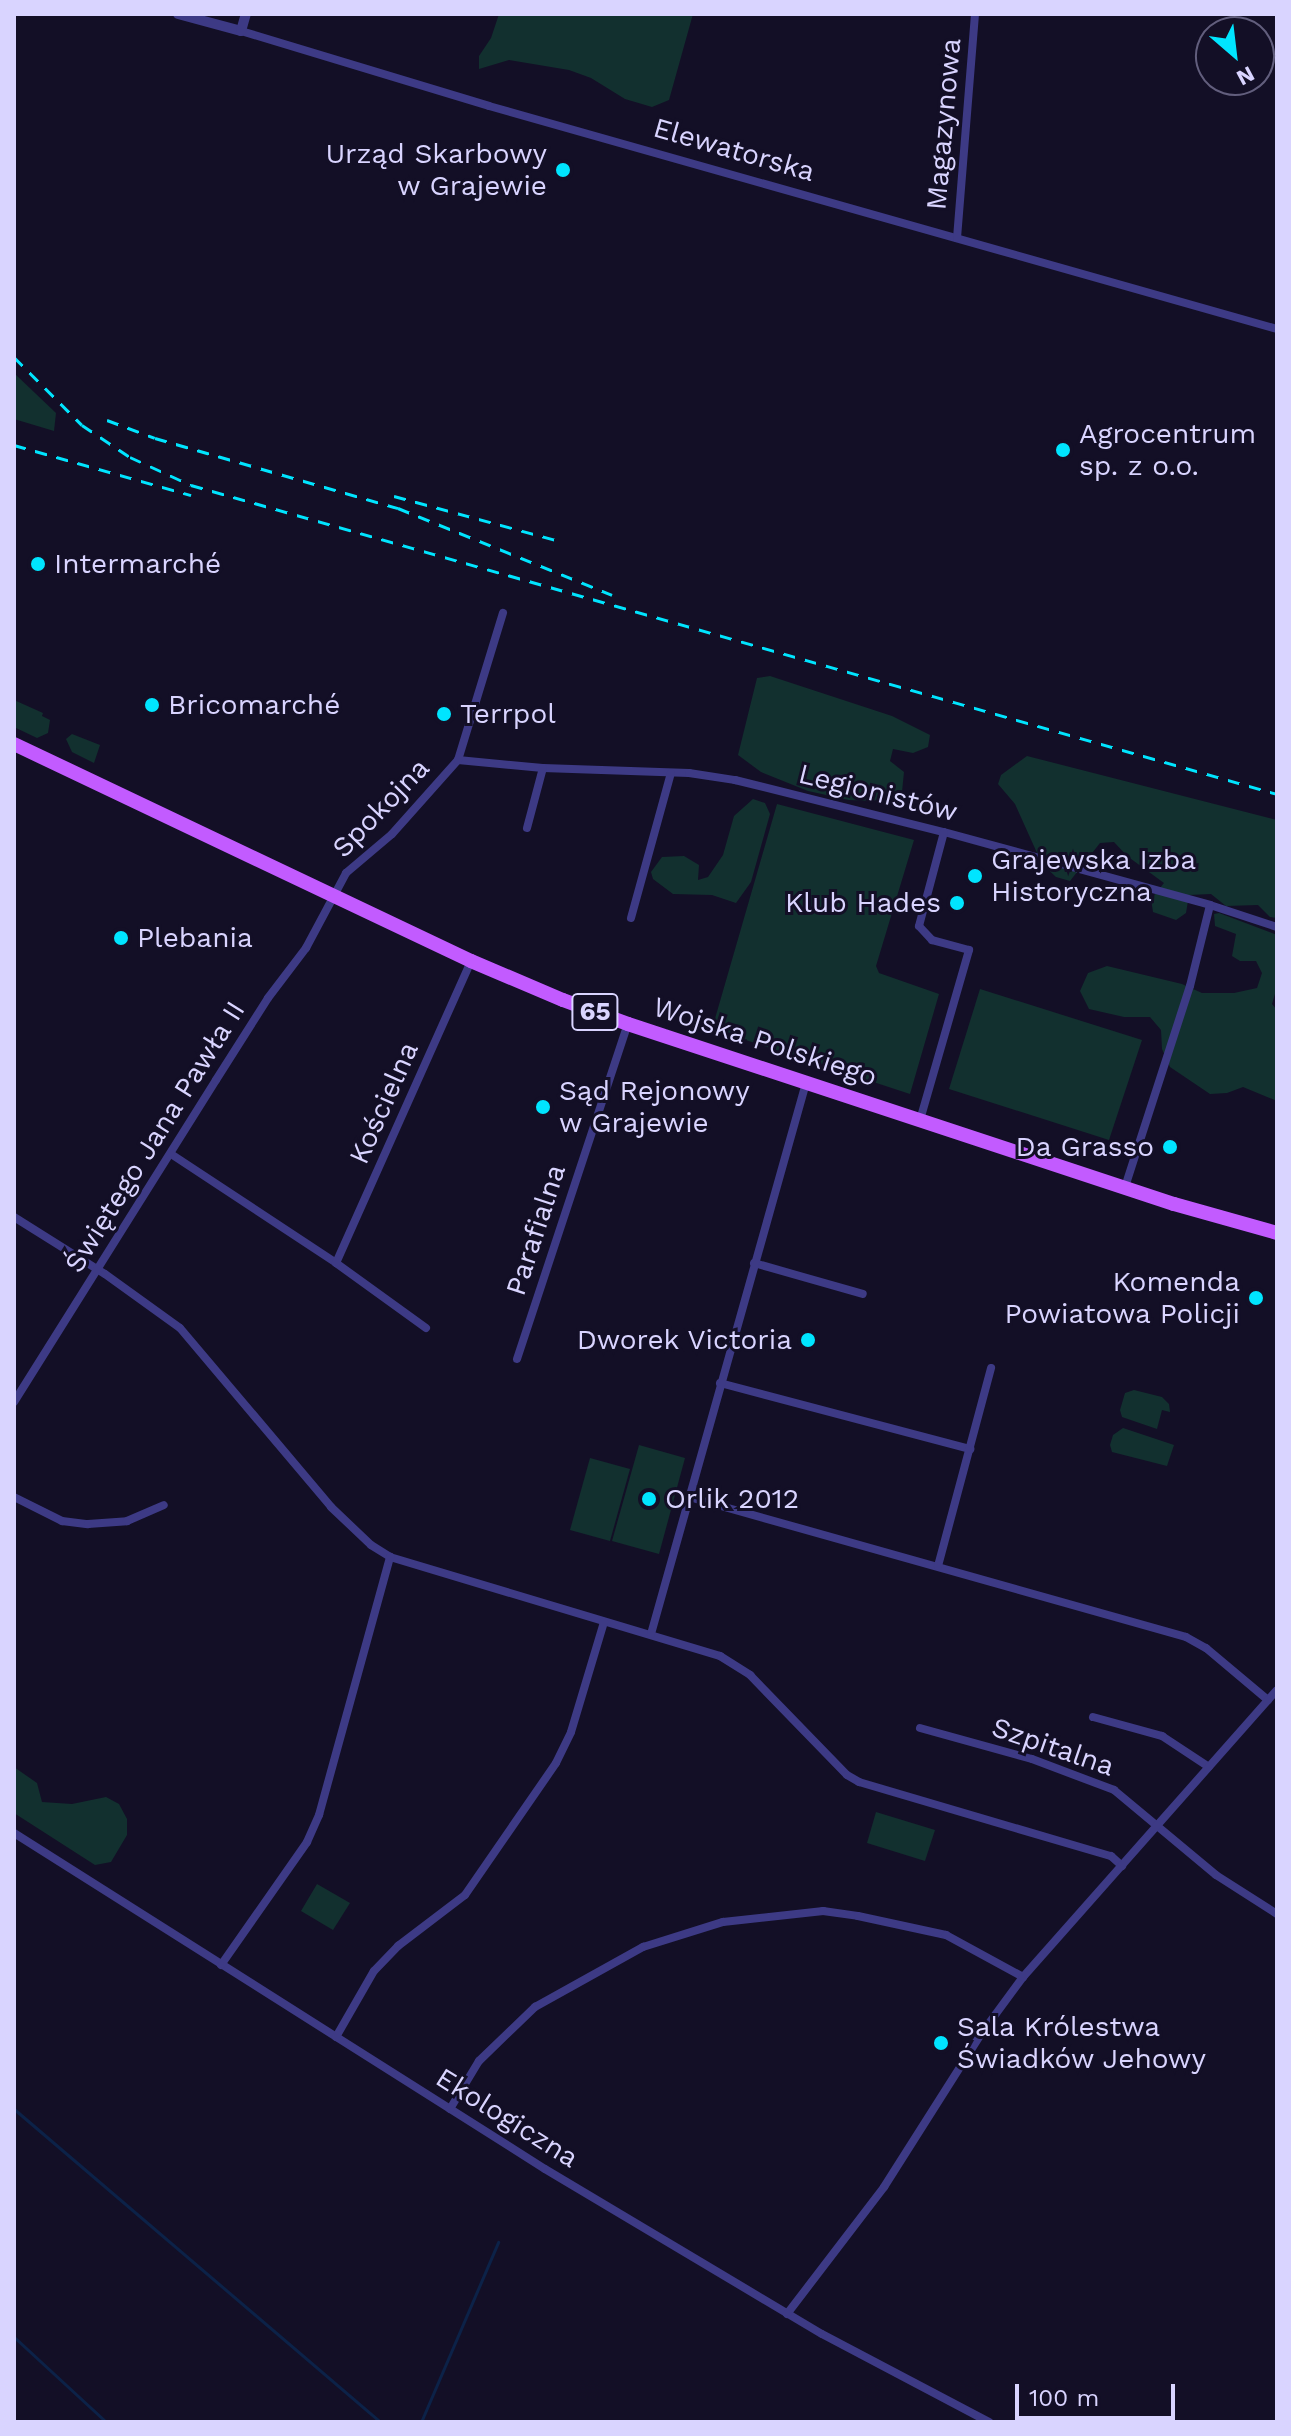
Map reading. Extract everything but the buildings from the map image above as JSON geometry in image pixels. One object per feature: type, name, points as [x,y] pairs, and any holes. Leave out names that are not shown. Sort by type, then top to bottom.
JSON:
[{"type":"main road","name":"Wojska Polskiego","points":[[14,744],[471,961],[628,1024],[1125,1187],[1277,1233]]},
{"type":"street","name":"Elewatorska","points":[[178,14],[489,106],[1277,329]]},
{"type":"street","points":[[241,31],[246,14]]},
{"type":"street","name":"Magazynowa","points":[[957,238],[975,14]]},
{"type":"street","name":"Spokojna","points":[[332,895],[354,864],[392,834],[458,760],[503,613]]},
{"type":"street","name":"Legionistów","points":[[458,760],[735,780],[944,832],[1210,905],[1277,927]]},
{"type":"street","points":[[527,828],[543,768]]},
{"type":"street","points":[[631,918],[671,773]]},
{"type":"street","points":[[920,1120],[969,950],[932,940],[919,926],[944,832]]},
{"type":"street","name":"Świętego Jana Pawła II","points":[[14,1402],[268,998],[306,948],[332,895]]},
{"type":"street","points":[[1125,1187],[1190,986],[1210,905]]},
{"type":"street","name":"Kościelna","points":[[336,1263],[471,961]]},
{"type":"street","name":"Parafialna","points":[[517,1359],[628,1024]]},
{"type":"street","points":[[651,1634],[806,1083]]},
{"type":"street","points":[[171,1154],[336,1263],[426,1328]]},
{"type":"street","points":[[14,1217],[99,1270],[180,1328],[331,1507],[371,1545],[390,1557],[707,1651],[741,1667],[847,1775],[859,1782],[1111,1856],[1122,1866]]},
{"type":"street","points":[[754,1263],[863,1294]]},
{"type":"street","points":[[938,1566],[991,1368]]},
{"type":"street","points":[[720,1383],[970,1449]]},
{"type":"street","points":[[14,1497],[62,1521],[88,1524],[127,1521],[164,1505]]},
{"type":"street","points":[[689,1497],[1186,1637],[1206,1648],[1268,1700]]},
{"type":"street","points":[[221,1965],[307,1842],[319,1815],[390,1557]]},
{"type":"street","points":[[336,2037],[374,1971],[398,1946],[465,1895],[556,1763],[571,1732],[604,1622]]},
{"type":"street","points":[[787,2314],[884,2187],[981,2034],[1023,1977],[1277,1690]]},
{"type":"street","points":[[1093,1717],[1162,1736],[1209,1767]]},
{"type":"street","name":"Szpitalna","points":[[920,1728],[1032,1759],[1108,1786],[1216,1875],[1277,1914]]},
{"type":"street","name":"Ekologiczna","points":[[14,1833],[450,2109],[787,2314],[989,2422]]},
{"type":"street","points":[[450,2109],[479,2061],[535,2007],[635,1951],[723,1922],[823,1911],[858,1916],[946,1935],[1023,1977]]},
{"type":"green space","points":[[499,14],[693,14],[669,100],[652,107],[625,99],[591,78],[569,70],[509,60],[479,69],[479,56],[491,38]]},
{"type":"green space","points":[[14,373],[56,413],[54,431],[14,419]]},
{"type":"green space","points":[[770,676],[892,716],[930,735],[928,747],[913,753],[893,749],[890,761],[904,772],[902,792],[873,801],[849,800],[808,791],[761,772],[738,755],[757,678]]},
{"type":"green space","points":[[14,700],[43,713],[42,716],[50,720],[48,733],[37,738],[14,727]]},
{"type":"green space","points":[[72,734],[100,745],[94,763],[72,752],[66,739]]},
{"type":"green space","points":[[1027,756],[1277,820],[1277,918],[1270,917],[1258,905],[1226,906],[1211,894],[1189,895],[1186,913],[1176,920],[1153,912],[1151,899],[1164,883],[1127,856],[1114,842],[1100,843],[1070,881],[1056,877],[1042,864],[1015,804],[998,784],[1001,775]]},
{"type":"green space","points":[[753,799],[765,803],[770,814],[751,882],[736,903],[712,895],[673,894],[653,879],[651,872],[662,857],[684,856],[699,865],[698,880],[708,877],[723,855],[734,816]]},
{"type":"green space","points":[[777,804],[914,840],[876,966],[879,973],[939,994],[910,1094],[712,1029]]},
{"type":"green space","points":[[1219,913],[1277,935],[1277,987],[1272,1004],[1277,1010],[1277,1101],[1243,1087],[1227,1093],[1210,1094],[1170,1067],[1162,1049],[1161,1030],[1150,1017],[1124,1017],[1089,1009],[1080,991],[1088,973],[1107,966],[1182,984],[1202,993],[1234,993],[1257,988],[1262,973],[1256,961],[1240,961],[1232,956],[1236,934],[1215,926],[1214,914]]},
{"type":"green space","points":[[980,989],[1142,1040],[1109,1140],[949,1089]]},
{"type":"green space","points":[[1134,1390],[1162,1397],[1169,1404],[1170,1412],[1162,1410],[1157,1429],[1122,1417],[1120,1410],[1125,1393]]},
{"type":"green space","points":[[1123,1428],[1174,1445],[1167,1466],[1112,1452],[1110,1445],[1113,1435]]},
{"type":"green space","name":"Orlik 2012","points":[[639,1445],[685,1458],[659,1554],[612,1541]]},
{"type":"green space","points":[[590,1458],[630,1469],[610,1541],[570,1530]]},
{"type":"green space","points":[[14,1767],[37,1783],[42,1802],[72,1804],[106,1797],[119,1804],[127,1819],[127,1835],[111,1862],[95,1865],[14,1813]]},
{"type":"green space","points":[[876,1812],[935,1830],[925,1861],[867,1843]]},
{"type":"green space","points":[[317,1884],[350,1903],[333,1930],[301,1911]]},
{"type":"waterway","points":[[14,2109],[381,2422]]},
{"type":"waterway","points":[[421,2422],[498,2242]]},
{"type":"waterway","points":[[14,2337],[106,2422]]},
{"type":"railway","points":[[14,357],[82,425],[130,457],[191,485],[1277,794]]},
{"type":"railway","points":[[107,420],[155,438],[398,508],[612,595]]},
{"type":"railway","points":[[14,445],[191,495]]},
{"type":"railway","points":[[394,496],[560,541]]},
{"type":"place","name":"Urząd Skarbowy w Grajewie","points":[[563,170]]},
{"type":"place","name":"Agrocentrum sp. z o.o.","points":[[1063,450]]},
{"type":"place","name":"Intermarché","points":[[38,564]]},
{"type":"place","name":"Bricomarché","points":[[152,705]]},
{"type":"place","name":"Terrpol","points":[[444,714]]},
{"type":"place","name":"Grajewska Izba Historyczna","points":[[975,876]]},
{"type":"place","name":"Klub Hades","points":[[957,903]]},
{"type":"place","name":"Plebania","points":[[121,938]]},
{"type":"place","name":"Sąd Rejonowy w Grajewie","points":[[543,1107]]},
{"type":"place","name":"Da Grasso","points":[[1170,1147]]},
{"type":"place","name":"Komenda Powiatowa Policji","points":[[1256,1298]]},
{"type":"place","name":"Dworek Victoria","points":[[808,1340]]},
{"type":"place","name":"Orlik 2012","points":[[649,1499]]},
{"type":"place","name":"Sala Królestwa Świadków Jehowy","points":[[941,2043]]}]
